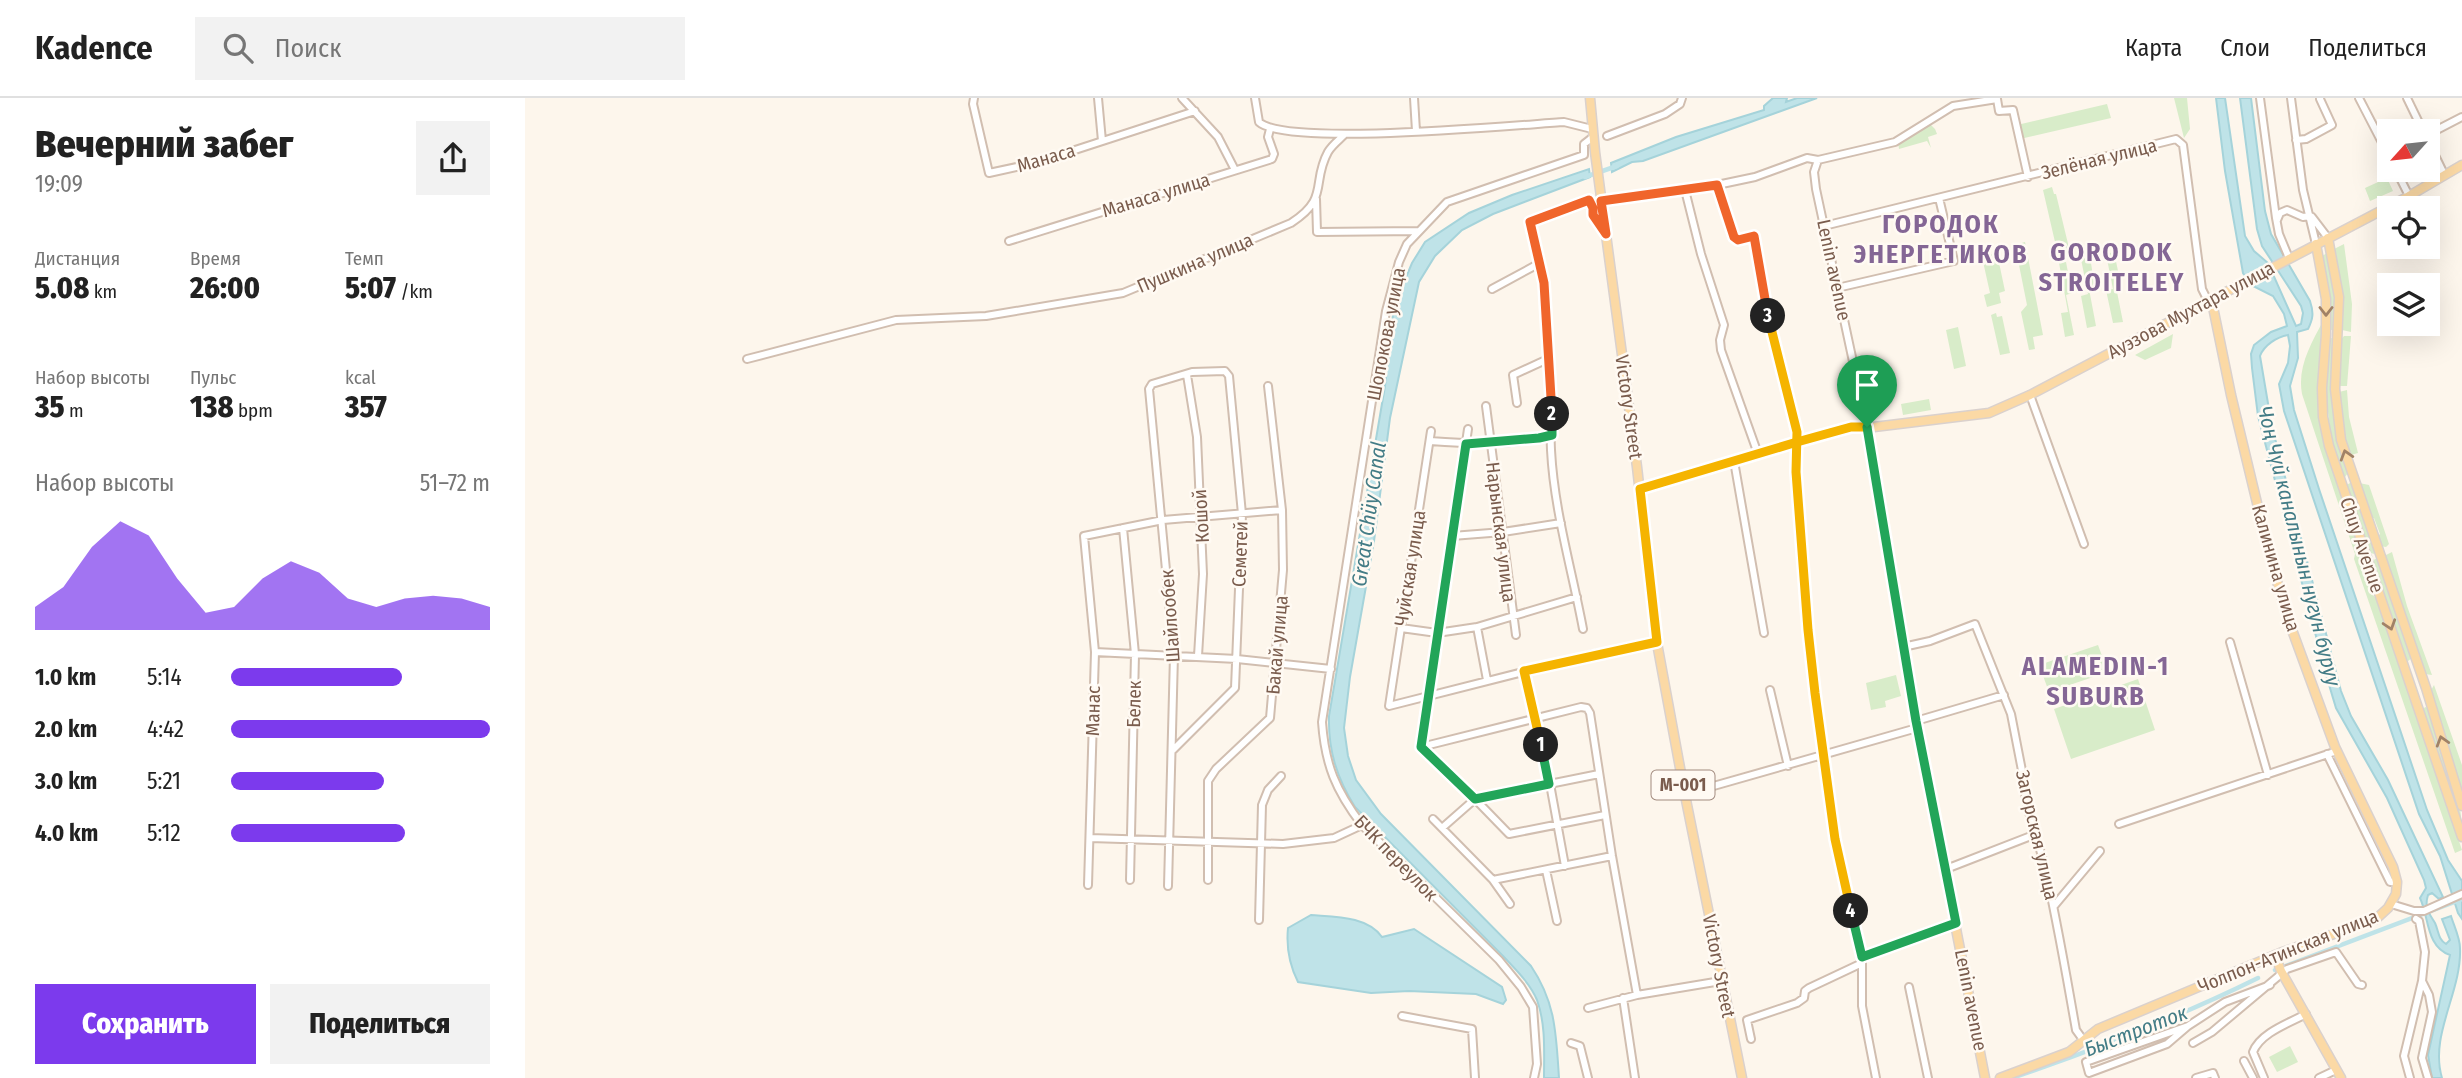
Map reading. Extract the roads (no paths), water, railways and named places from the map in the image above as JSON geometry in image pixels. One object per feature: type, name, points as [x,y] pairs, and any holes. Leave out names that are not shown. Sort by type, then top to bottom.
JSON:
[{"type":"main road","name":"М-001","points":[[1590,98],[1593,133]]},
{"type":"main road","name":"Victory Street","points":[[1593,133],[1640,489],[1657,642],[1742,1078]]},
{"type":"main road","name":"Ауэзова Мухтара улица","points":[[1640,489],[1851,427],[1989,413],[2031,395],[2462,165]]},
{"type":"main road","name":"Chuy Avenue","points":[[2328,238],[2339,297],[2336,413],[2354,480],[2418,664],[2462,806]]},
{"type":"main road","name":"Chuy Avenue","points":[[2316,243],[2325,293],[2326,334],[2322,402],[2329,446],[2462,837]]},
{"type":"main road","name":"Калинина улица","points":[[2208,300],[2213,307],[2231,395],[2270,557],[2288,619],[2337,751],[2393,867],[2397,882]]},
{"type":"main road","points":[[2326,334],[2338,335]]},
{"type":"main road","name":"Lenin avenue","points":[[1867,427],[1953,924],[1985,1078]]},
{"type":"main road","points":[[2340,481],[2354,480]]},
{"type":"main road","points":[[2368,559],[2380,555]]},
{"type":"main road","points":[[2405,669],[2418,664]]},
{"type":"main road","points":[[2417,706],[2430,702]]},
{"type":"main road","points":[[2391,904],[2396,894],[2397,882]]},
{"type":"main road","name":"Чолпон-Атинская улица","points":[[2000,1078],[2066,1054],[2098,1029],[2279,965],[2370,922],[2391,904]]},
{"type":"main road","points":[[2279,965],[2339,1074]]},
{"type":"street","name":"Манаса","points":[[974,98],[973,104],[989,173],[1035,163],[1195,111]]},
{"type":"street","name":"Манаса","points":[[1098,98],[1102,141]]},
{"type":"street","points":[[1182,98],[1218,137],[1234,170]]},
{"type":"street","points":[[1255,98],[1264,126],[1344,135],[1564,122],[1593,133]]},
{"type":"street","points":[[1414,98],[1416,131]]},
{"type":"street","points":[[1607,135],[1665,114],[1680,104],[1682,98]]},
{"type":"street","points":[[2260,98],[2276,222],[2289,258]]},
{"type":"street","points":[[2291,98],[2303,190],[2316,243]]},
{"type":"street","points":[[2359,98],[2377,132]]},
{"type":"street","points":[[2407,98],[2417,119]]},
{"type":"street","points":[[1601,201],[1717,185],[1755,177],[1807,158],[1815,160],[1895,142],[1953,106],[1997,99],[1999,111],[2013,110],[2028,177]]},
{"type":"street","points":[[2296,140],[2306,139],[2332,125],[2320,99]]},
{"type":"street","points":[[2440,130],[2462,117]]},
{"type":"street","name":"Манаса улица","points":[[1009,241],[1272,159],[1274,154],[1264,126]]},
{"type":"street","name":"Шопокова улица","points":[[1359,484],[1386,311],[1399,262],[1407,244],[1447,202],[1584,155],[1584,144],[1593,133]]},
{"type":"street","points":[[1344,135],[1329,150],[1316,199],[1317,233],[1419,231]]},
{"type":"street","name":"Зелёная улица","points":[[1824,226],[2176,139],[2181,141],[2203,294],[2208,300]]},
{"type":"street","name":"Lenin avenue","points":[[1815,160],[1814,175],[1867,427]]},
{"type":"street","points":[[2440,165],[2444,174]]},
{"type":"street","points":[[2402,182],[2409,195]]},
{"type":"street","points":[[1717,185],[1734,237],[1738,240],[1754,236],[1771,328],[1797,428],[1796,472],[1807,617],[1822,756],[1835,839],[1861,960],[1862,1006],[1876,1078]]},
{"type":"street","points":[[1685,190],[1701,254],[1724,325],[1720,340],[1721,350],[1758,454]]},
{"type":"street","points":[[1837,288],[1954,261],[1939,198]]},
{"type":"street","name":"Пушкина улица","points":[[747,359],[896,320],[986,316],[1123,293],[1291,223],[1303,215],[1316,199]]},
{"type":"street","points":[[1583,629],[1561,523],[1551,450],[1547,312],[1540,263],[1530,222],[1589,200],[1593,215],[1606,234]]},
{"type":"street","points":[[2276,222],[2280,213],[2287,210],[2304,217],[2310,216]]},
{"type":"street","points":[[2310,216],[2328,238]]},
{"type":"street","points":[[1492,289],[1540,263]]},
{"type":"street","points":[[1517,403],[1513,375],[1550,358]]},
{"type":"street","name":"Семетей","points":[[1172,751],[1235,688],[1237,659],[1242,514],[1228,373],[1192,372],[1187,375]]},
{"type":"street","name":"Кошой","points":[[1187,375],[1197,438],[1201,519],[1203,573],[1198,656]]},
{"type":"street","name":"Шайлообек","points":[[1168,886],[1174,655],[1149,389],[1152,384],[1187,375]]},
{"type":"street","name":"Бакай улица","points":[[1208,880],[1208,781],[1216,769],[1271,718],[1283,570],[1282,510],[1268,386]]},
{"type":"street","points":[[2031,395],[2084,544]]},
{"type":"street","name":"Нарынская улица","points":[[1486,406],[1516,635]]},
{"type":"street","points":[[1421,747],[1468,429]]},
{"type":"street","name":"Чуйская улица","points":[[1429,696],[1389,706],[1431,431]]},
{"type":"street","points":[[1430,441],[1490,443],[1552,435]]},
{"type":"street","points":[[1734,461],[1765,633]]},
{"type":"street","name":"БЧК переулок","points":[[1359,484],[1322,722],[1324,747],[1334,783],[1362,825],[1499,960],[1521,987],[1533,1007],[1537,1064],[1534,1078]]},
{"type":"street","points":[[1123,528],[1163,520],[1201,519],[1282,510]]},
{"type":"street","points":[[1452,536],[1561,523]]},
{"type":"street","name":"Манас","points":[[1088,885],[1094,652],[1084,536],[1123,528]]},
{"type":"street","name":"Белек","points":[[1123,528],[1135,654],[1130,880]]},
{"type":"street","points":[[1401,628],[1437,633],[1477,627],[1577,597]]},
{"type":"street","name":"Загорская улица","points":[[1903,647],[1930,641],[1975,624],[2004,695],[2013,726],[2025,786],[2024,794],[2053,905],[2076,1030],[2084,1041]]},
{"type":"street","points":[[1477,627],[1487,681]]},
{"type":"street","points":[[1429,696],[1524,671],[1657,642]]},
{"type":"street","points":[[2230,642],[2268,775]]},
{"type":"street","points":[[1094,652],[1198,656],[1331,669]]},
{"type":"street","points":[[1524,671],[1565,866]]},
{"type":"street","points":[[1770,690],[1788,766]]},
{"type":"street","points":[[1703,789],[1822,756],[2004,695]]},
{"type":"street","points":[[1421,747],[1535,717],[1587,708],[1637,995]]},
{"type":"street","points":[[1421,747],[1509,834],[1605,815]]},
{"type":"street","points":[[2119,824],[2337,751]]},
{"type":"street","points":[[2327,754],[2390,882],[2397,882]]},
{"type":"street","points":[[1442,828],[1476,801],[1599,774]]},
{"type":"street","points":[[1259,920],[1262,805],[1281,776]]},
{"type":"street","points":[[1433,819],[1493,880],[1510,904]]},
{"type":"street","points":[[1090,838],[1283,844],[1334,838],[1362,825]]},
{"type":"street","points":[[1945,869],[2036,834]]},
{"type":"street","points":[[2053,905],[2100,851]]},
{"type":"street","points":[[1493,880],[1612,856]]},
{"type":"street","points":[[1546,870],[1557,921]]},
{"type":"street","name":"Чолпон-Атинская улица","points":[[2391,904],[2424,911],[2462,894]]},
{"type":"street","points":[[2410,1078],[2404,1056],[2422,981],[2425,952],[2421,928],[2416,919]]},
{"type":"street","points":[[1751,1039],[1747,1020],[1803,1000],[1805,991],[1809,988],[1861,960],[1953,924]]},
{"type":"street","points":[[2193,1043],[2212,1032],[2270,985],[2279,965],[2287,969],[2336,952],[2358,984],[2362,985]]},
{"type":"street","points":[[1588,1008],[1637,995],[1721,981]]},
{"type":"street","points":[[2422,981],[2429,995],[2432,1012],[2422,1058],[2428,1078]]},
{"type":"street","points":[[2188,1026],[2086,1062],[2089,1073],[2167,1044],[2188,1026],[2225,1002],[2270,985]]},
{"type":"street","points":[[1909,987],[1928,1078]]},
{"type":"street","points":[[1623,998],[1635,1078]]},
{"type":"street","points":[[2264,1078],[2253,1048],[2270,1033],[2306,1014]]},
{"type":"street","points":[[1402,1016],[1472,1029],[1475,1078]]},
{"type":"street","points":[[1571,1043],[1580,1046],[1588,1078]]},
{"type":"street","points":[[2244,1061],[2253,1078]]},
{"type":"street","points":[[2196,1078],[2213,1073],[2215,1078]]},
{"type":"street","points":[[2319,1078],[2339,1074]]},
{"type":"water","points":[[1773,98],[1787,98],[1786,102],[1797,98],[1817,98],[1643,161],[1632,162],[1612,172],[1611,163],[1676,137],[1764,110],[1764,106]]},
{"type":"water","name":"Чоң Чүй каналынын нугун буруу","points":[[2216,98],[2225,98],[2245,236],[2254,251],[2268,263],[2296,326],[2301,324],[2301,306],[2262,246],[2257,229],[2240,98],[2251,98],[2265,211],[2271,234],[2312,309],[2308,329],[2297,332],[2298,358],[2290,386],[2294,410],[2427,810],[2448,860],[2462,881],[2462,919],[2440,856],[2419,814],[2284,411],[2279,384],[2288,363],[2290,346],[2288,335],[2284,336],[2268,345],[2260,356],[2272,427],[2341,691],[2351,716],[2388,780],[2443,897],[2439,899],[2432,893],[2428,895],[2427,903],[2440,938],[2446,944],[2450,940],[2442,919],[2451,916],[2459,940],[2456,981],[2440,1046],[2442,1078],[2432,1078],[2428,1055],[2450,955],[2442,951],[2432,938],[2420,898],[2426,888],[2424,880],[2387,798],[2336,708],[2327,678],[2258,416],[2252,368],[2251,354],[2254,345],[2271,332],[2287,326],[2284,314],[2273,296],[2251,285],[2243,273],[2225,171]]},
{"type":"water","points":[[1589,169],[1590,177],[1493,214],[1462,230],[1435,256],[1419,282],[1390,418],[1374,541],[1350,677],[1344,728],[1348,756],[1356,780],[1381,814],[1531,966],[1539,980],[1553,1019],[1559,1078],[1544,1078],[1543,1029],[1534,994],[1503,956],[1355,807],[1335,764],[1330,741],[1329,716],[1385,386],[1394,306],[1412,263],[1425,242],[1469,213]]},
{"type":"water","points":[[1311,915],[1359,921],[1376,930],[1382,937],[1414,929],[1502,987],[1506,1000],[1503,1004],[1476,994],[1409,991],[1371,993],[1298,982],[1289,956],[1288,928]]},
{"type":"waterway","name":"Great Chüy Canal","points":[[1585,177],[1617,166]]},
{"type":"waterway","name":"Быстроток","points":[[2275,970],[2462,899]]},
{"type":"waterway","name":"Быстроток","points":[[2012,1078],[2137,1032],[2258,978]]},
{"type":"district","name":"ГОРОДОК ЭНЕРГЕТИКОВ","points":[[1941,239]]},
{"type":"district","name":"GORODOK STROITELEY","points":[[2112,267]]},
{"type":"district","name":"ALAMEDIN-1 SUBURB","points":[[2096,681]]}]
